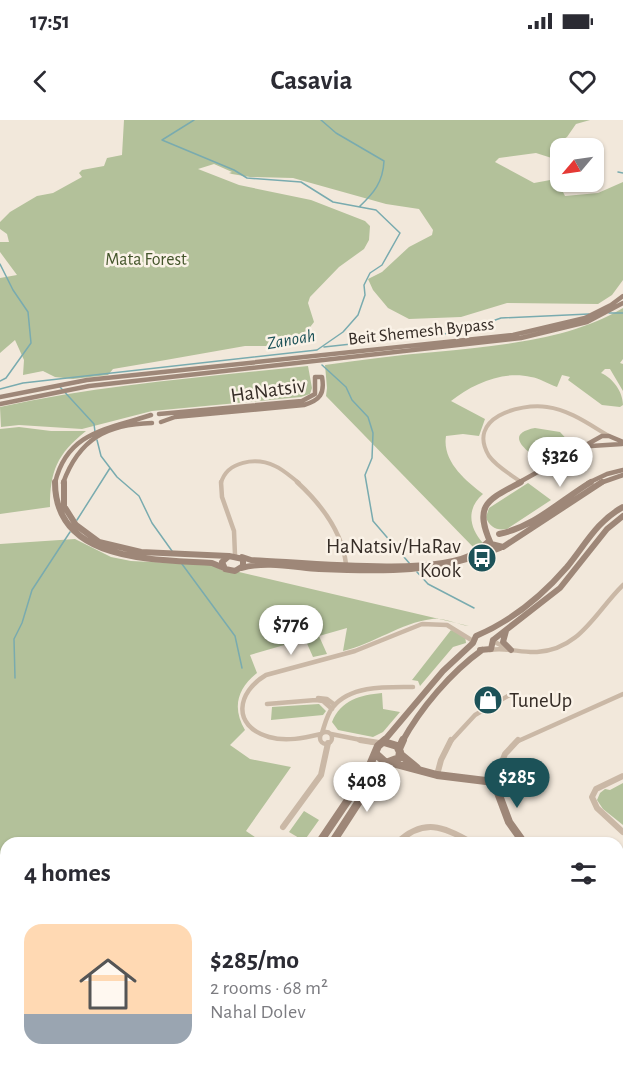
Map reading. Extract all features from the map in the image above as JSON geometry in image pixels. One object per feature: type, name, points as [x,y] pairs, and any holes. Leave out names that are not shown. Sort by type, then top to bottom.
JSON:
[{"type":"street","name":"Beit Shemesh Bypass","points":[[0,397],[87,380],[513,335],[574,321],[601,311],[623,296]]},
{"type":"street","name":"Beit Shemesh Bypass","points":[[0,404],[101,384],[521,338],[564,330],[597,318],[623,303]]},
{"type":"street","name":"HaNatsiv","points":[[159,414],[302,401],[315,393],[315,377],[322,377],[323,381],[322,395],[316,401],[304,405],[175,417],[161,422]]},
{"type":"street","points":[[521,482],[489,455],[484,442],[485,431],[492,420],[501,413],[529,406],[561,410],[623,443]]},
{"type":"street","points":[[623,470],[603,475],[518,529],[492,535],[483,550],[434,564],[395,566],[251,560],[235,556],[217,557],[116,548],[90,537],[72,522],[66,513],[61,494],[63,477],[70,463],[81,449],[98,436],[116,428],[137,423],[161,422],[163,417],[159,414],[104,428],[74,448],[62,464],[54,486],[54,496],[60,516],[76,534],[87,542],[131,557],[212,563],[231,571],[241,568],[274,566],[414,572],[463,563],[500,548],[603,481],[623,476]]},
{"type":"street","points":[[151,415],[148,419],[152,423]]},
{"type":"street","points":[[590,424],[608,445]]},
{"type":"street","points":[[500,548],[493,546],[489,540],[481,517],[486,502],[600,438],[611,437]]},
{"type":"street","points":[[608,445],[615,442],[611,437]]},
{"type":"street","points":[[584,447],[623,443]]},
{"type":"street","points":[[241,568],[244,563],[235,556],[234,531],[220,488],[221,480],[231,468],[257,462],[286,472],[312,497],[341,539],[346,564]]},
{"type":"street","points":[[323,837],[366,772],[377,747],[443,671],[481,634],[503,622],[534,598],[564,570],[604,519],[623,507]]},
{"type":"street","points":[[336,837],[378,772],[398,760],[407,733],[452,677],[485,650],[493,647],[493,641],[542,605],[568,581],[608,528],[623,516]]},
{"type":"street","points":[[481,517],[488,529],[507,537],[508,543]]},
{"type":"street","points":[[224,568],[222,562],[235,556]]},
{"type":"street","points":[[461,632],[485,650],[496,648],[512,651],[556,650],[575,641],[623,585]]},
{"type":"street","points":[[423,771],[393,743],[342,738],[330,733],[305,737],[272,737],[258,732],[246,722],[242,703],[246,691],[251,683],[273,672],[355,651],[422,624],[438,623],[461,632],[481,634],[512,651]]},
{"type":"street","points":[[507,629],[503,642],[512,651]]},
{"type":"street","points":[[321,734],[333,707],[359,692],[414,687]]},
{"type":"street","points":[[437,775],[440,756],[449,740],[475,714],[513,693]]},
{"type":"street","points":[[518,837],[502,808],[494,782],[504,754],[518,740],[623,694]]},
{"type":"street","points":[[267,704],[321,700],[333,707]]},
{"type":"street","points":[[283,827],[321,775],[326,742],[330,733],[326,723]]},
{"type":"street","points":[[321,734],[326,742]]},
{"type":"street","points":[[305,737],[326,742],[342,738]]},
{"type":"street","points":[[357,740],[370,746],[379,759],[390,763],[437,775],[494,782]]},
{"type":"street","points":[[623,776],[596,789],[592,797],[597,808],[623,832]]},
{"type":"street","points":[[403,837],[417,830],[436,827],[450,829],[463,837]]},
{"type":"green space","name":"Mata Forest","points":[[124,120],[590,120],[576,124],[565,138],[550,138],[550,157],[536,153],[499,158],[495,162],[534,183],[550,180],[550,192],[563,192],[565,196],[604,192],[623,182],[623,280],[612,295],[598,304],[507,303],[461,317],[409,319],[388,308],[373,290],[368,279],[382,272],[409,247],[432,235],[433,230],[419,209],[386,204],[293,178],[250,177],[232,174],[214,164],[198,169],[239,185],[311,200],[365,221],[370,226],[369,240],[364,249],[339,267],[310,297],[308,303],[314,322],[301,339],[284,346],[245,346],[113,369],[108,375],[73,379],[55,377],[43,371],[23,375],[24,360],[15,340],[0,353],[0,278],[17,275],[0,252],[0,242],[9,242],[7,234],[0,229],[0,222],[10,212],[37,196],[53,193],[82,177],[79,173],[82,170],[104,166],[107,158],[122,155]]},
{"type":"green space","points":[[623,308],[623,359],[620,363],[623,364],[623,391],[610,369],[605,369],[601,373],[617,386],[623,400],[623,405],[620,407],[602,405],[568,380],[570,377],[562,375],[557,387],[521,375],[499,377],[478,384],[451,401],[485,419],[479,436],[463,434],[446,436],[451,462],[469,483],[483,494],[474,506],[471,518],[475,531],[483,543],[475,549],[326,396],[325,365],[532,340],[579,328]]},
{"type":"green space","points":[[308,366],[312,388],[310,394],[301,397],[152,411],[82,429],[19,425],[1,427],[0,407],[38,399],[153,382]]},
{"type":"green space","points":[[19,427],[51,431],[86,431],[68,448],[57,464],[50,494],[50,507],[0,514],[0,429]]},
{"type":"green space","points":[[535,428],[560,432],[572,445],[543,461],[525,449],[519,439],[525,431]]},
{"type":"green space","points":[[528,483],[551,500],[507,529],[497,529],[491,526],[486,517],[489,508]]},
{"type":"green space","points":[[75,539],[111,557],[131,561],[212,565],[225,572],[239,572],[439,619],[420,621],[343,651],[347,628],[319,636],[327,654],[313,657],[305,639],[250,655],[257,673],[241,692],[238,707],[245,730],[230,745],[250,759],[291,767],[246,831],[255,837],[0,837],[0,544]]},
{"type":"green space","points":[[451,630],[465,636],[466,643],[453,647],[420,686],[418,681],[412,680]]},
{"type":"green space","points":[[382,693],[383,709],[400,712],[383,732],[373,737],[338,730],[332,722],[341,708],[352,700]]},
{"type":"green space","points":[[319,704],[326,711],[323,715],[271,720],[272,707]]},
{"type":"green space","points":[[623,783],[623,825],[603,809],[597,800],[605,789],[610,790]]},
{"type":"green space","points":[[304,811],[319,820],[307,837],[297,837],[289,832]]},
{"type":"waterway","name":"Zanoah","points":[[194,120],[162,140],[234,170],[247,178],[301,182],[333,202],[359,207]]},
{"type":"waterway","points":[[321,120],[336,133],[384,161],[377,187],[359,207]]},
{"type":"waterway","points":[[618,172],[623,173]]},
{"type":"waterway","name":"Zanoah","points":[[0,389],[23,383],[317,350],[343,332],[358,315],[365,295],[364,285],[370,273],[382,265],[400,233],[376,210],[359,207]]},
{"type":"waterway","points":[[0,264],[13,290],[28,312],[31,343],[6,378],[0,381]]},
{"type":"waterway","points":[[609,313],[623,313]]},
{"type":"waterway","points":[[324,347],[461,332],[501,318],[589,314]]},
{"type":"waterway","points":[[322,365],[346,387],[352,400],[368,417],[373,433],[372,458],[365,475],[373,521],[410,564]]},
{"type":"waterway","points":[[60,387],[94,424],[95,432]]},
{"type":"waterway","points":[[97,440],[101,456],[117,477],[139,496],[152,523],[172,551]]},
{"type":"waterway","points":[[77,520],[110,468]]},
{"type":"waterway","points":[[15,678],[14,639],[22,623],[32,590],[70,532]]},
{"type":"waterway","points":[[182,564],[235,636],[242,668]]},
{"type":"waterway","points":[[417,572],[428,584],[474,608]]},
{"type":"place","name":"HaNatsiv/HaRav Kook","points":[[482,558]]},
{"type":"place","name":"TuneUp","points":[[488,700]]}]
